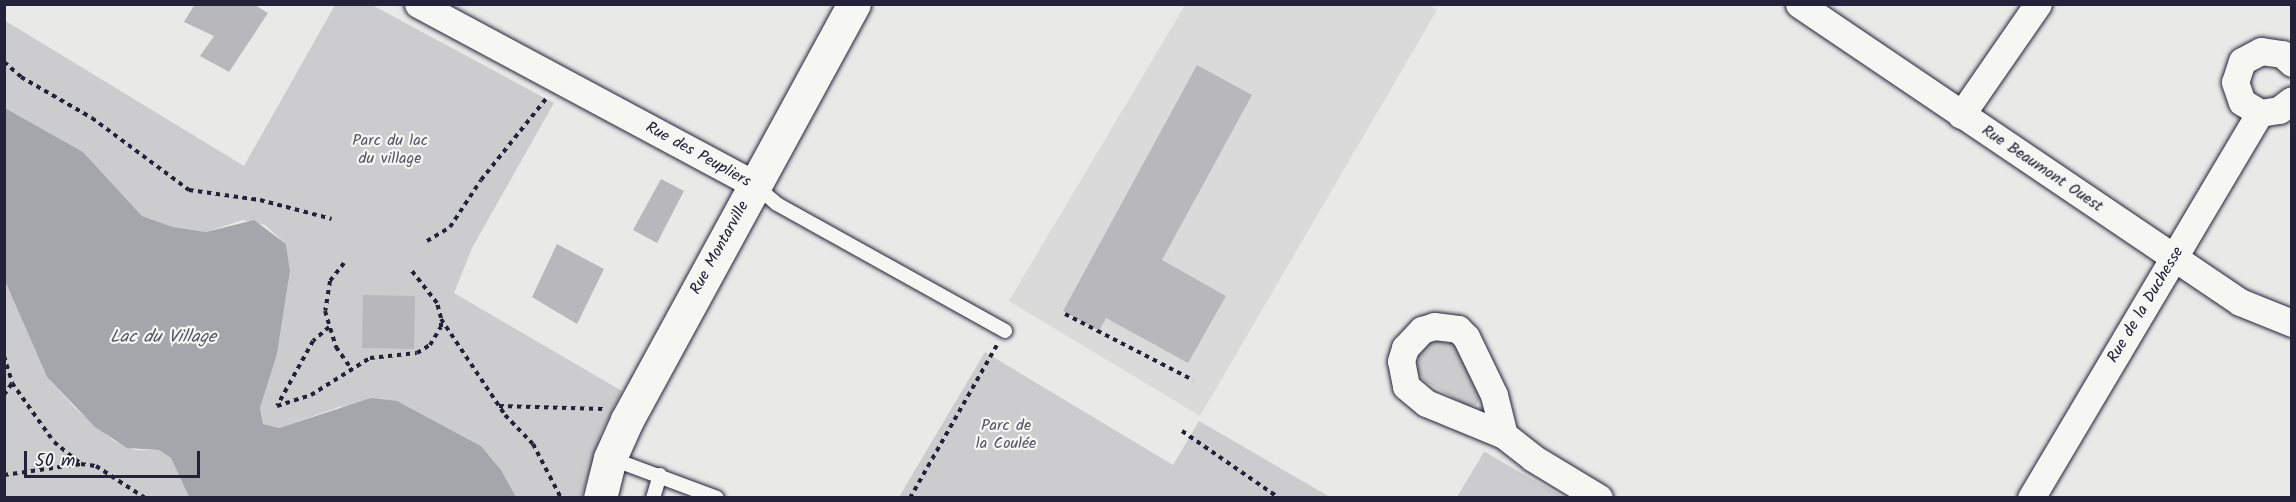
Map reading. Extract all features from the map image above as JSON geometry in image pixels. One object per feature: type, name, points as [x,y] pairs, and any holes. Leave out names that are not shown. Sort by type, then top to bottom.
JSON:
[{"type":"street","name":"Rue des Peupliers","points":[[418,4],[755,185]]},
{"type":"street","name":"Rue Montarville","points":[[600,498],[610,458],[627,420],[854,4]]},
{"type":"street","name":"Rue Beaumont Ouest","points":[[1799,4],[2240,302],[2292,323]]},
{"type":"street","points":[[1961,115],[2038,4]]},
{"type":"street","points":[[2292,63],[2271,51],[2251,55],[2242,62],[2237,71],[2237,92],[2250,109],[2260,112],[2279,110],[2292,100]]},
{"type":"street","name":"Rue de la Duchesse","points":[[2031,498],[2260,112]]},
{"type":"street","points":[[1504,435],[1533,459],[1599,498]]},
{"type":"lane","name":"Rue des Peupliers","points":[[755,185],[777,204],[1005,331]]},
{"type":"lane","points":[[610,458],[717,498]]},
{"type":"lane","points":[[653,498],[660,475]]},
{"type":"path","points":[[4,62],[26,81],[92,118],[189,190],[260,200],[332,219]]},
{"type":"path","points":[[427,241],[450,227],[481,180],[548,96]]},
{"type":"path","points":[[344,263],[330,281],[326,295],[328,327],[342,360],[352,370]]},
{"type":"path","points":[[412,271],[437,303],[441,318],[498,406],[533,444],[561,498]]},
{"type":"path","points":[[1065,314],[1193,380]]},
{"type":"path","points":[[328,327],[314,341],[277,406],[311,395],[370,358],[424,350],[437,337],[441,318]]},
{"type":"path","points":[[910,498],[1005,331]]},
{"type":"path","points":[[4,356],[12,383],[54,442],[81,464],[118,477],[145,498]]},
{"type":"path","points":[[4,395],[12,383]]},
{"type":"path","points":[[498,406],[607,411]]},
{"type":"path","points":[[1182,431],[1278,498]]},
{"type":"path","points":[[4,475],[81,464]]},
{"type":"shaded area","points":[[1428,4],[1437,10],[1200,416],[1009,301],[1185,5]]},
{"type":"green space","name":"Parc du lac du village","points":[[335,5],[372,5],[554,103],[472,248],[454,293],[622,391],[601,433],[581,497],[516,497],[501,470],[481,446],[397,401],[339,407],[279,428],[263,424],[260,408],[277,354],[290,271],[286,244],[265,225],[243,220],[206,232],[173,227],[142,216],[83,152],[5,108],[4,20],[244,166]]},
{"type":"green space","points":[[4,279],[47,377],[76,409],[114,441],[135,450],[159,450],[171,458],[189,497],[5,497]]},
{"type":"green space","points":[[1439,339],[1455,344],[1481,396],[1476,405],[1467,406],[1425,381],[1417,372],[1419,350],[1427,341]]},
{"type":"green space","name":"Parc de la Coulée","points":[[985,352],[1173,465],[1199,421],[1330,497],[899,497]]},
{"type":"green space","points":[[1485,452],[1563,497],[1457,497]]},
{"type":"water","name":"Lac du Village","points":[[5,108],[83,152],[142,216],[173,227],[206,232],[254,220],[286,244],[290,271],[277,354],[260,408],[263,424],[279,428],[371,398],[397,401],[481,446],[501,470],[516,497],[189,497],[171,458],[159,450],[127,448],[95,427],[47,377],[5,281]]},
{"type":"building","points":[[195,4],[253,4],[268,13],[229,72],[200,56],[214,36],[184,22]]},
{"type":"building","points":[[1197,65],[1252,95],[1162,260],[1226,296],[1188,363],[1106,318],[1099,331],[1063,311]]},
{"type":"building","points":[[661,179],[684,191],[657,243],[633,230]]},
{"type":"building","points":[[557,244],[604,269],[577,324],[532,297]]},
{"type":"building","points":[[363,295],[415,296],[414,349],[362,348]]}]
